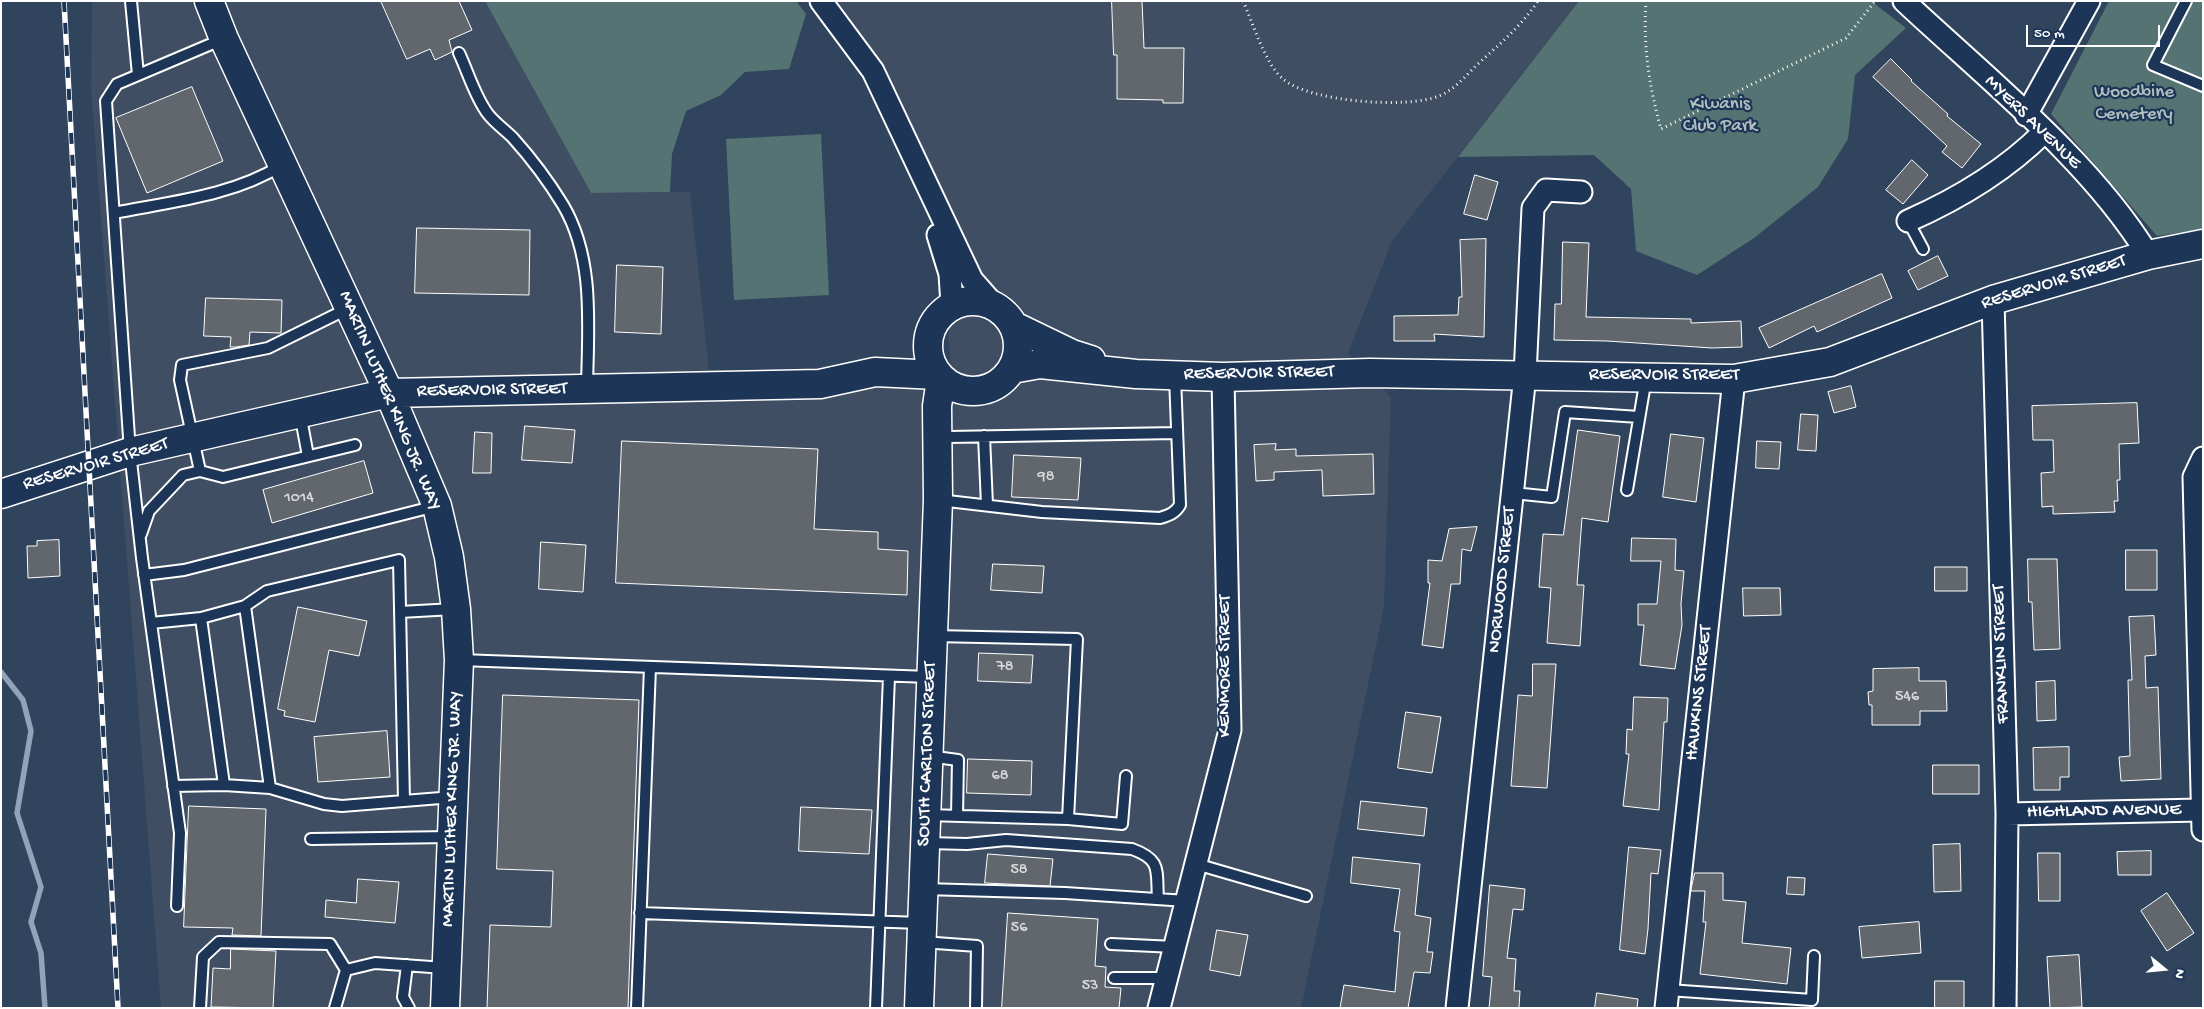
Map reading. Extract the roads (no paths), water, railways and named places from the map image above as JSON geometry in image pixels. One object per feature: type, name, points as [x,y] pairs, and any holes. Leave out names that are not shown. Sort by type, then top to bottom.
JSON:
[{"type":"main road","name":"MARTIN LUTHER KING JR. WAY","points":[[209,1],[282,164],[390,393],[437,506],[449,556],[456,609],[459,660],[445,1008]]},
{"type":"main road","name":"RESERVOIR STREET","points":[[1012,369],[1040,364],[1136,374],[1175,375],[1370,373],[1734,379],[1830,362],[1992,300],[2148,255],[2203,244]]},
{"type":"main road","points":[[966,300],[980,300],[994,305],[1006,314],[1014,326],[1018,340],[1018,355],[1012,369],[995,385],[973,391],[961,390],[939,377],[930,361],[928,340],[932,326],[940,314],[952,305],[966,300]]},
{"type":"main road","name":"RESERVOIR STREET","points":[[1014,326],[1072,354],[1136,374]]},
{"type":"main road","name":"RESERVOIR STREET","points":[[875,372],[928,340]]},
{"type":"main road","name":"RESERVOIR STREET","points":[[1,494],[130,452],[390,393],[820,384],[875,372],[939,377]]},
{"type":"main road","name":"SOUTH CARLTON STREET","points":[[919,1008],[938,500],[939,377]]},
{"type":"main road","name":"SOUTH CARLTON STREET","points":[[938,500],[951,418],[955,407],[973,391]]},
{"type":"street","points":[[822,1],[873,71],[972,280],[994,305]]},
{"type":"street","name":"MYERS AVENUE","points":[[1904,1],[2044,132],[2104,194],[2135,233],[2148,255]]},
{"type":"street","points":[[2026,115],[2089,1]]},
{"type":"street","points":[[1908,220],[1940,207],[1991,175],[2014,160],[2044,132]]},
{"type":"street","points":[[920,170],[950,274],[952,305]]},
{"type":"street","name":"NORWOOD STREET","points":[[1457,1008],[1525,375],[1533,208],[1546,190],[1581,192]]},
{"type":"street","name":"FRANKLIN STREET","points":[[1992,300],[2007,814],[2005,1008]]},
{"type":"street","name":"KENMORE STREET","points":[[1159,1008],[1230,730],[1223,376]]},
{"type":"street","name":"HAWKINS STREET","points":[[1667,999],[1734,379]]},
{"type":"street","points":[[2202,805],[2194,477],[2203,458]]},
{"type":"street","name":"HIGHLAND AVENUE","points":[[2007,814],[2202,805]]},
{"type":"lane","points":[[130,1],[138,74]]},
{"type":"lane","points":[[2186,1],[2153,65],[2203,86]]},
{"type":"lane","points":[[177,906],[180,833],[144,575],[130,452],[106,100],[117,84],[224,38]]},
{"type":"lane","points":[[459,52],[487,113],[514,139],[534,164],[563,205],[572,222],[580,246],[587,286],[587,388]]},
{"type":"lane","points":[[114,213],[221,190],[271,172],[282,164]]},
{"type":"lane","points":[[1908,220],[1923,249]]},
{"type":"lane","points":[[200,471],[180,380],[182,365],[268,348],[349,308]]},
{"type":"lane","points":[[938,500],[1042,512],[1160,518],[1170,515],[1180,505],[1175,375]]},
{"type":"lane","points":[[1627,490],[1646,377]]},
{"type":"lane","points":[[1513,493],[1552,497],[1565,412],[1639,417]]},
{"type":"lane","points":[[300,414],[308,456]]},
{"type":"lane","points":[[949,437],[1177,433]]},
{"type":"lane","points":[[984,436],[987,505]]},
{"type":"lane","points":[[140,537],[149,511],[183,475],[200,471],[223,477],[355,445]]},
{"type":"lane","points":[[144,575],[184,570],[437,506]]},
{"type":"lane","points":[[151,623],[201,618],[245,606],[267,591],[399,560],[404,801]]},
{"type":"lane","points":[[245,606],[270,788]]},
{"type":"lane","points":[[400,612],[456,609]]},
{"type":"lane","points":[[201,618],[224,785]]},
{"type":"lane","points":[[932,636],[1077,639],[1068,819]]},
{"type":"lane","points":[[459,660],[930,677]]},
{"type":"lane","points":[[637,1008],[650,667]]},
{"type":"lane","points":[[876,1008],[889,676]]},
{"type":"lane","points":[[927,755],[958,760],[957,816]]},
{"type":"lane","points":[[925,815],[1068,819],[1122,824],[1126,776]]},
{"type":"lane","points":[[174,786],[224,785],[270,788],[324,804],[342,806],[454,797]]},
{"type":"lane","points":[[312,839],[452,836]]},
{"type":"lane","points":[[924,843],[967,844],[1006,840],[1132,849],[1148,855],[1156,864],[1158,899]]},
{"type":"lane","points":[[1196,864],[1306,896]]},
{"type":"lane","points":[[923,889],[1065,893],[1186,900]]},
{"type":"lane","points":[[640,913],[880,921],[977,946],[976,1008]]},
{"type":"lane","points":[[200,1008],[203,957],[219,942],[330,944],[346,970],[335,1008]]},
{"type":"lane","points":[[1111,944],[1174,947]]},
{"type":"lane","points":[[1667,999],[1812,1000],[1814,956]]},
{"type":"lane","points":[[346,970],[375,963],[447,968]]},
{"type":"lane","points":[[407,965],[403,996],[409,1008]]},
{"type":"lane","points":[[1114,978],[1166,978]]},
{"type":"waterway","points":[[1,672],[23,700],[31,731],[17,813],[41,887],[31,922],[41,953],[45,1008]]},
{"type":"railway","points":[[64,1],[118,1008]]},
{"type":"park label","name":"Woodbine Cemetery","points":[[2134,104]]},
{"type":"park label","name":"Kiwanis Club Park","points":[[1720,116]]}]
